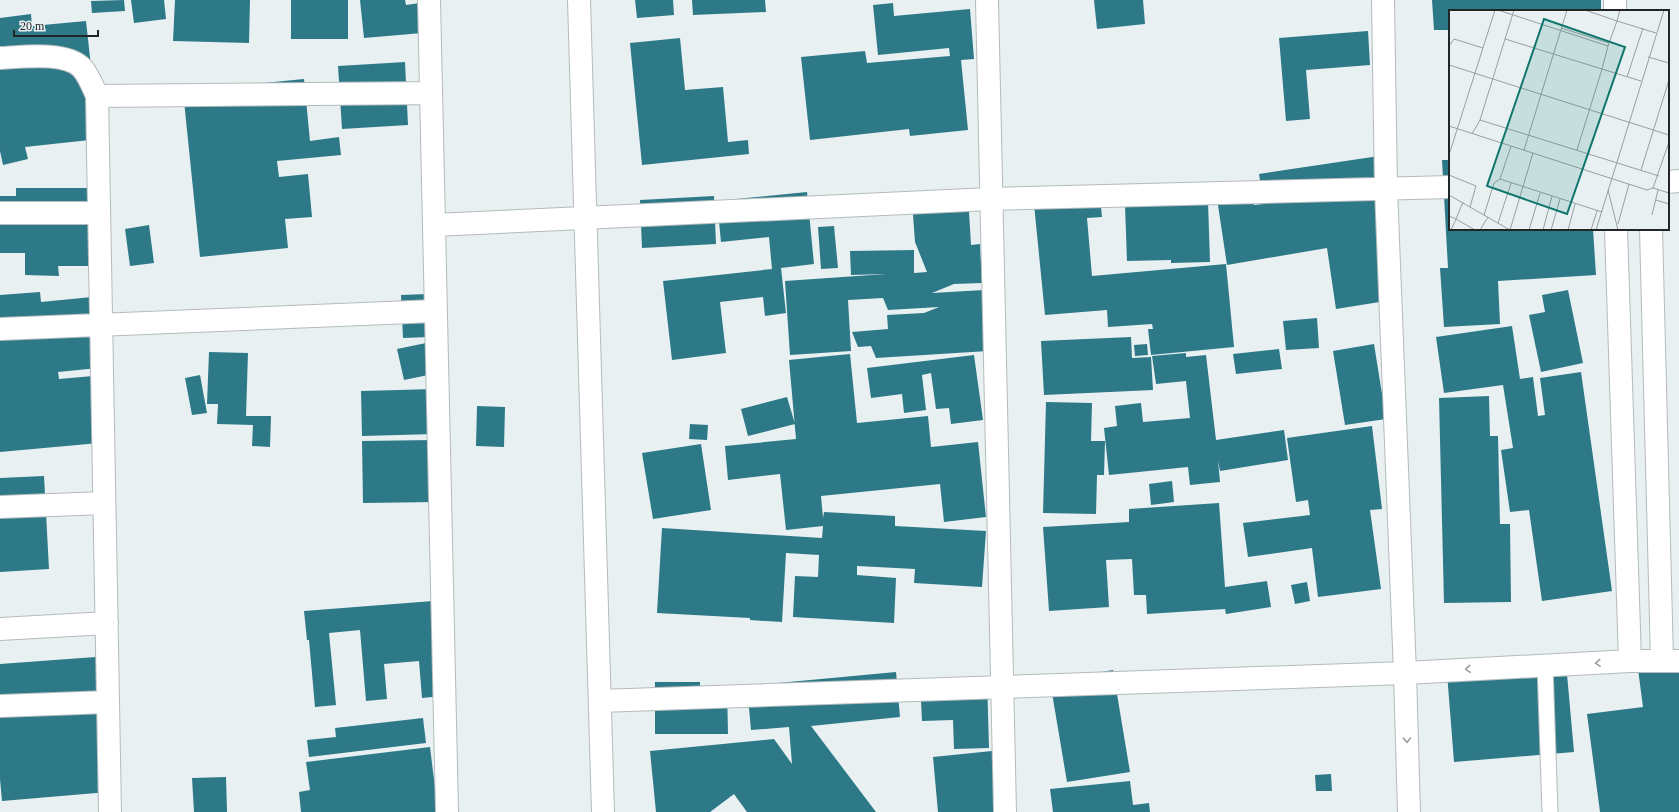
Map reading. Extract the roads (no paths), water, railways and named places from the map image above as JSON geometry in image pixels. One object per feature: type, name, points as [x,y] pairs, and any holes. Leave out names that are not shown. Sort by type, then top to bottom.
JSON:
[{"type":"street","points":[[429,0],[447,812]]},
{"type":"street","points":[[579,0],[603,812]]},
{"type":"street","points":[[987,0],[990,199],[1005,812]]},
{"type":"street","points":[[1383,0],[1386,189],[1410,812]]},
{"type":"street","points":[[1615,10],[1616,0]]},
{"type":"street","points":[[0,58],[49,57],[72,61],[82,68],[97,96],[110,812]]},
{"type":"street","points":[[97,96],[430,93]]},
{"type":"street","points":[[1669,182],[1679,181]]},
{"type":"street","points":[[434,225],[990,199],[1449,188]]},
{"type":"street","points":[[0,213],[99,213]]},
{"type":"street","points":[[1616,230],[1630,661]]},
{"type":"street","points":[[600,702],[1405,673],[1630,661],[1670,661],[1651,230]]},
{"type":"street","points":[[0,328],[435,311]]},
{"type":"street","points":[[0,507],[104,503]]},
{"type":"street","points":[[0,630],[107,623]]},
{"type":"street","points":[[0,706],[108,702]]},
{"type":"lane","points":[[1545,665],[1550,812]]}]
